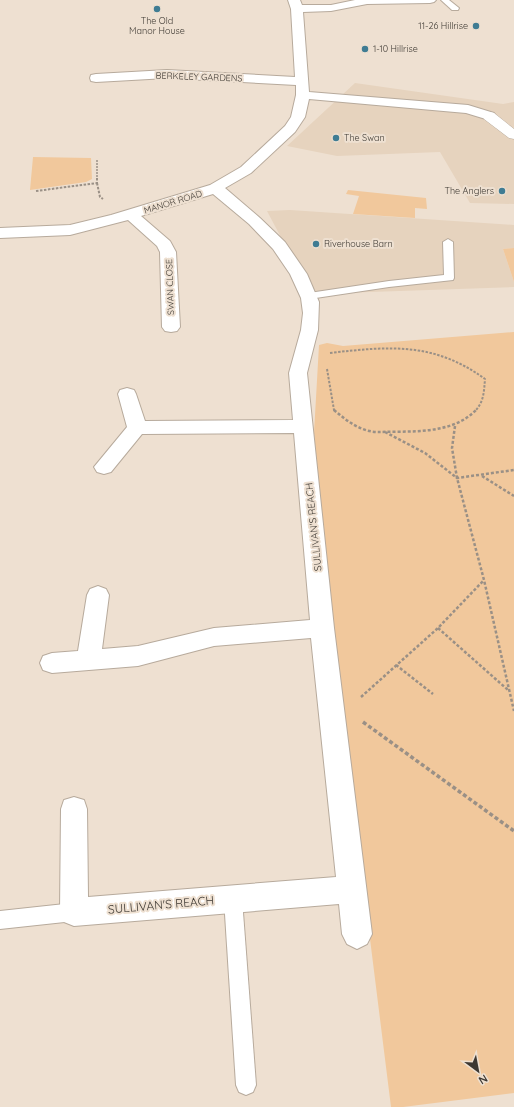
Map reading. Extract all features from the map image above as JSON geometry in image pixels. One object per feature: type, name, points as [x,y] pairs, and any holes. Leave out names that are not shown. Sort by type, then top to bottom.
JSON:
[{"type":"street","points":[[295,5],[331,8],[367,2],[430,0]]},
{"type":"street","name":"MANOR ROAD","points":[[0,233],[70,230],[131,215],[215,188],[246,170],[290,129],[298,117],[302,88],[295,5]]},
{"type":"street","name":"BERKELEY GARDENS","points":[[96,78],[167,74],[302,88]]},
{"type":"street","points":[[302,88],[468,109],[489,116],[514,135]]},
{"type":"street","name":"SULLIVAN'S REACH","points":[[215,188],[254,219],[271,237],[302,278],[311,302],[309,338],[298,373],[322,628],[357,934]]},
{"type":"street","name":"SWAN CLOSE","points":[[131,215],[164,244],[168,252],[171,327]]},
{"type":"street","points":[[127,394],[137,428]]},
{"type":"street","points":[[104,467],[137,428],[303,426]]},
{"type":"street","points":[[89,660],[98,595]]},
{"type":"street","points":[[52,663],[138,656],[214,637],[322,628]]},
{"type":"street","points":[[74,809],[74,912]]},
{"type":"street","name":"SULLIVAN'S REACH","points":[[74,912],[352,890]]},
{"type":"lane","points":[[445,0],[455,8]]},
{"type":"lane","points":[[309,296],[389,284],[449,278],[448,242]]},
{"type":"lane","points":[[233,899],[246,1085]]},
{"type":"lane","points":[[0,920],[74,912]]},
{"type":"path","points":[[97,160],[96,183],[100,197],[104,200]]},
{"type":"path","points":[[36,191],[96,183]]},
{"type":"path","points":[[325,354],[369,348],[401,348],[429,352],[454,359],[473,369],[485,379],[486,390],[482,405],[469,418],[455,426],[423,430],[370,432],[351,423],[334,410],[327,368]]},
{"type":"path","points":[[455,426],[452,448],[457,478],[484,580],[514,711]]},
{"type":"path","points":[[384,431],[425,453],[457,478],[514,470]]},
{"type":"path","points":[[482,475],[514,496]]},
{"type":"path","points":[[357,700],[438,628],[484,580]]},
{"type":"path","points":[[438,628],[509,690]]},
{"type":"path","points":[[396,666],[433,694]]},
{"type":"path","points":[[359,719],[514,831]]},
{"type":"shaded area","points":[[355,83],[503,104],[514,102],[514,204],[470,203],[440,152],[337,156],[287,146]]},
{"type":"shaded area","points":[[33,157],[91,158],[92,179],[86,182],[30,190]]},
{"type":"shaded area","points":[[348,190],[426,198],[427,209],[415,208],[415,218],[353,214],[359,196],[346,194]]},
{"type":"shaded area","points":[[290,210],[514,225],[514,248],[503,249],[514,282],[514,287],[311,294],[267,211]]},
{"type":"shaded area","points":[[514,248],[514,282],[503,249]]},
{"type":"shaded area","points":[[514,332],[514,1093],[403,1107],[391,1107],[341,707],[314,433],[319,345],[327,343],[343,346]]},
{"type":"place","name":"The Old Manor House","points":[[157,9]]},
{"type":"place","name":"11-26 Hillrise","points":[[476,26]]},
{"type":"place","name":"1-10 Hillrise","points":[[365,49]]},
{"type":"place","name":"The Swan","points":[[336,138]]},
{"type":"place","name":"The Anglers","points":[[502,191]]},
{"type":"place","name":"Riverhouse Barn","points":[[316,244]]}]
